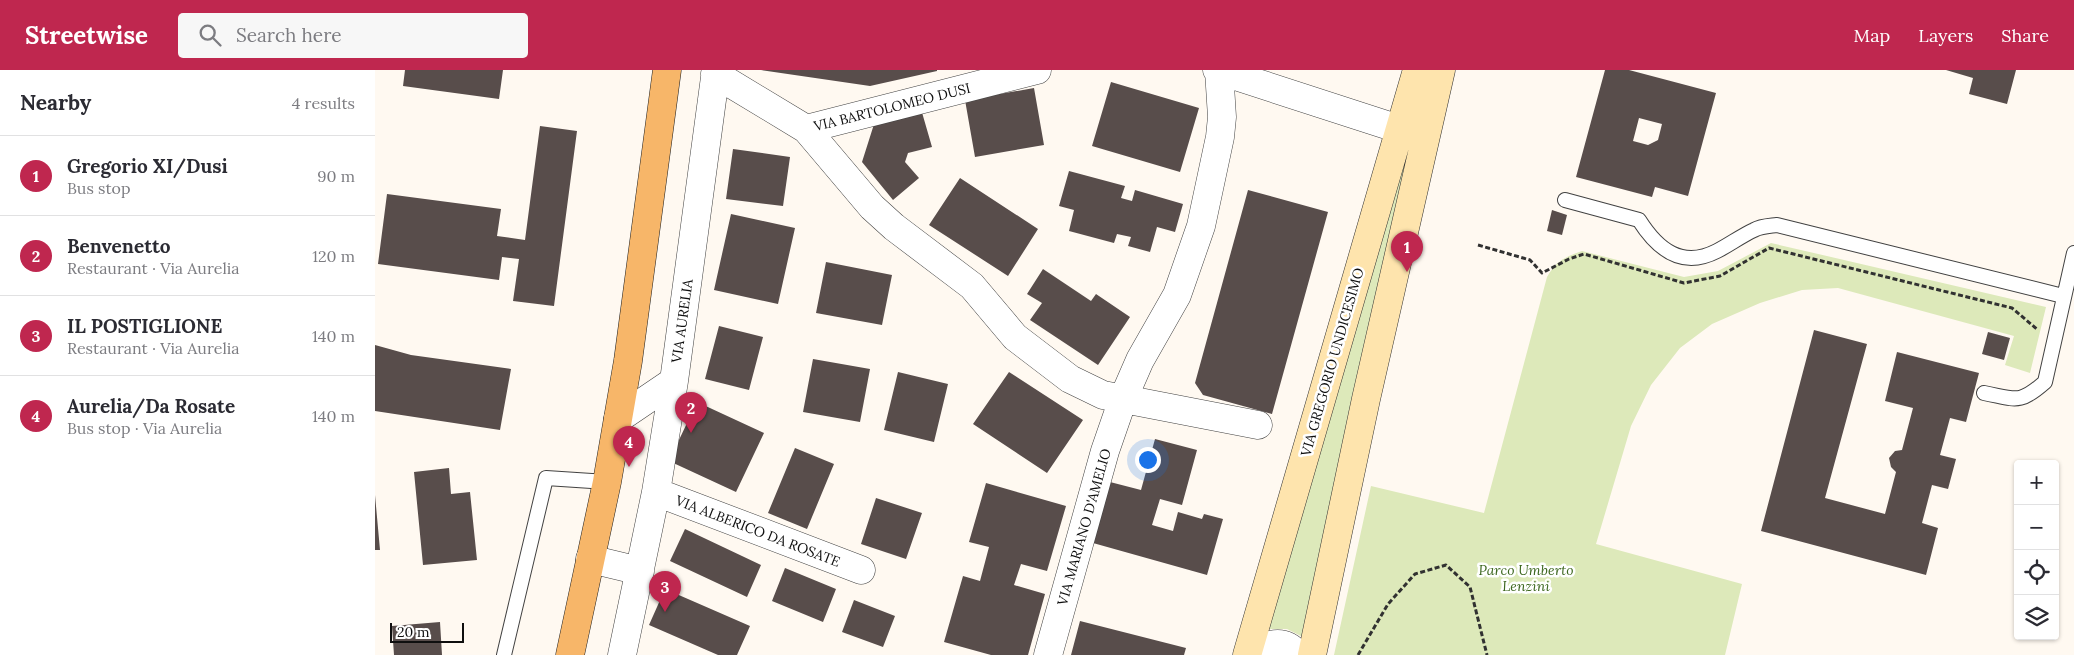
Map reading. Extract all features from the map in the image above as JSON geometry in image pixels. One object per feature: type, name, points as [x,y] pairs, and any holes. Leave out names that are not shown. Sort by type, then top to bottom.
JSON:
[{"type":"main road","points":[[570,655],[607,482],[618,419],[636,307],[667,70]]},
{"type":"street","name":"VIA BARTOLOMEO DUSI","points":[[805,129],[1037,70]]},
{"type":"street","points":[[1218,70],[1399,129]]},
{"type":"street","name":"VIA MARIANO D'AMELIO","points":[[1048,655],[1105,451],[1123,399],[1140,360],[1177,295],[1201,226],[1220,137],[1222,117],[1218,70]]},
{"type":"street","name":"VIA GREGORIO UNDICESIMO","points":[[1248,655],[1417,70]]},
{"type":"street","points":[[1312,655],[1366,399],[1441,70]]},
{"type":"street","points":[[716,72],[805,129],[872,207],[894,227],[972,286],[1015,337],[1080,385],[1103,395],[1258,425]]},
{"type":"street","name":"VIA AURELIA","points":[[622,655],[656,492],[674,381],[716,72]]},
{"type":"street","points":[[618,419],[674,381]]},
{"type":"street","name":"VIA ALBERICO DA ROSATE","points":[[656,492],[861,570]]},
{"type":"street","points":[[590,558],[640,571]]},
{"type":"street","name":"VIA GREGORIO UNDICESIMO","points":[[1248,655],[1267,644],[1276,643],[1285,644],[1298,655]]},
{"type":"lane","points":[[1565,200],[1639,220],[1648,234],[1671,255],[1686,258],[1701,257],[1715,252],[1756,228],[1777,225],[2063,296]]},
{"type":"lane","points":[[1984,393],[2018,400],[2030,395],[2045,382],[2074,253]]},
{"type":"lane","points":[[504,655],[546,478],[607,482]]},
{"type":"path","points":[[1478,245],[1530,260],[1542,273],[1569,259],[1584,254],[1684,283],[1720,276],[1769,248],[2011,308],[2040,333],[2055,335]]},
{"type":"path","points":[[1358,655],[1389,604],[1415,574],[1446,565],[1471,587],[1487,655]]},
{"type":"green space","points":[[1419,104],[1305,638],[1287,629],[1267,629]]},
{"type":"green space","name":"Parco Umberto Lenzini","points":[[1771,243],[2046,307],[2030,373],[2005,365],[2014,336],[1838,288],[1802,290],[1760,303],[1712,324],[1680,348],[1651,385],[1631,426],[1596,544],[1742,584],[1725,655],[1334,655],[1371,486],[1484,513],[1547,277],[1558,263],[1582,251],[1684,277],[1718,271]]},
{"type":"building","points":[[405,70],[503,70],[499,99],[403,86]]},
{"type":"building","points":[[761,70],[937,70],[937,71],[870,86]]},
{"type":"building","points":[[1605,70],[1629,70],[1716,93],[1688,196],[1655,187],[1652,197],[1576,177]],"holes":[[[1639,118],[1662,124],[1658,140],[1648,145],[1633,141]]]},
{"type":"building","points":[[1946,70],[2016,70],[2007,104],[1969,94],[1973,78]]},
{"type":"building","points":[[1111,82],[1199,108],[1180,172],[1092,146]]},
{"type":"building","points":[[1034,88],[1044,145],[975,157],[965,100]]},
{"type":"building","points":[[921,109],[932,147],[908,153],[905,162],[919,178],[893,200],[862,162],[875,121]]},
{"type":"building","points":[[540,126],[577,131],[554,306],[513,301],[519,259],[502,257],[499,280],[378,264],[387,194],[501,209],[497,236],[525,240]]},
{"type":"building","points":[[733,149],[790,157],[783,206],[726,199]]},
{"type":"building","points":[[1069,171],[1125,186],[1121,198],[1132,201],[1135,190],[1183,204],[1175,232],[1157,227],[1150,252],[1128,246],[1131,237],[1117,234],[1114,243],[1069,231],[1074,210],[1059,206]]},
{"type":"building","points":[[960,178],[1038,229],[1008,276],[929,225]]},
{"type":"building","points":[[1248,190],[1328,212],[1272,414],[1203,395],[1195,383]]},
{"type":"building","points":[[1552,210],[1567,215],[1562,235],[1547,231]]},
{"type":"building","points":[[731,214],[795,228],[778,304],[714,290]]},
{"type":"building","points":[[826,262],[892,275],[882,325],[816,313]]},
{"type":"building","points":[[1043,269],[1091,301],[1096,294],[1130,317],[1098,365],[1030,320],[1042,303],[1027,294]]},
{"type":"building","points":[[719,326],[763,337],[749,390],[705,379]]},
{"type":"building","points":[[1814,330],[1867,344],[1825,498],[1885,514],[1896,472],[1891,467],[1889,458],[1895,451],[1902,450],[1913,408],[1885,401],[1897,352],[1979,373],[1966,422],[1950,418],[1940,455],[1956,459],[1948,489],[1932,485],[1922,523],[1938,528],[1926,575],[1761,531]]},
{"type":"building","points":[[1988,332],[2010,338],[2004,360],[1982,354]]},
{"type":"building","points":[[375,345],[411,355],[511,369],[500,430],[375,411]]},
{"type":"building","points":[[813,359],[870,369],[860,422],[803,412]]},
{"type":"building","points":[[898,372],[948,384],[934,442],[884,430]]},
{"type":"building","points":[[1009,372],[1083,420],[1047,473],[973,424]]},
{"type":"building","points":[[697,402],[764,433],[736,492],[669,461]]},
{"type":"building","points":[[1155,439],[1197,450],[1182,505],[1160,499],[1152,525],[1173,531],[1178,512],[1202,519],[1204,514],[1223,519],[1207,575],[1093,543],[1110,482],[1141,490]]},
{"type":"building","points":[[795,448],[834,464],[807,529],[768,513]]},
{"type":"building","points":[[449,468],[451,494],[470,492],[477,560],[423,565],[414,472]]},
{"type":"building","points":[[986,483],[1066,506],[1047,571],[1021,564],[1014,585],[1045,594],[1028,655],[991,655],[944,642],[963,576],[980,581],[989,547],[969,542]]},
{"type":"building","points":[[375,495],[380,550],[375,550]]},
{"type":"building","points":[[876,498],[922,513],[906,559],[861,544]]},
{"type":"building","points":[[685,529],[761,565],[747,597],[670,561]]},
{"type":"building","points":[[785,568],[836,589],[823,622],[772,601]]},
{"type":"building","points":[[665,589],[750,626],[737,655],[718,655],[649,625]]},
{"type":"building","points":[[854,600],[895,616],[883,647],[842,632]]},
{"type":"building","points":[[1080,621],[1186,648],[1184,655],[1071,655]]},
{"type":"building","points":[[440,622],[442,655],[394,655],[392,626]]},
{"type":"place","name":"Gregorio XI/Dusi","points":[[1407,272]]},
{"type":"place","name":"Benvenetto","points":[[691,433]]},
{"type":"place","name":"Aurelia/Da Rosate","points":[[629,467]]},
{"type":"place","name":"IL POSTIGLIONE","points":[[665,612]]}]
